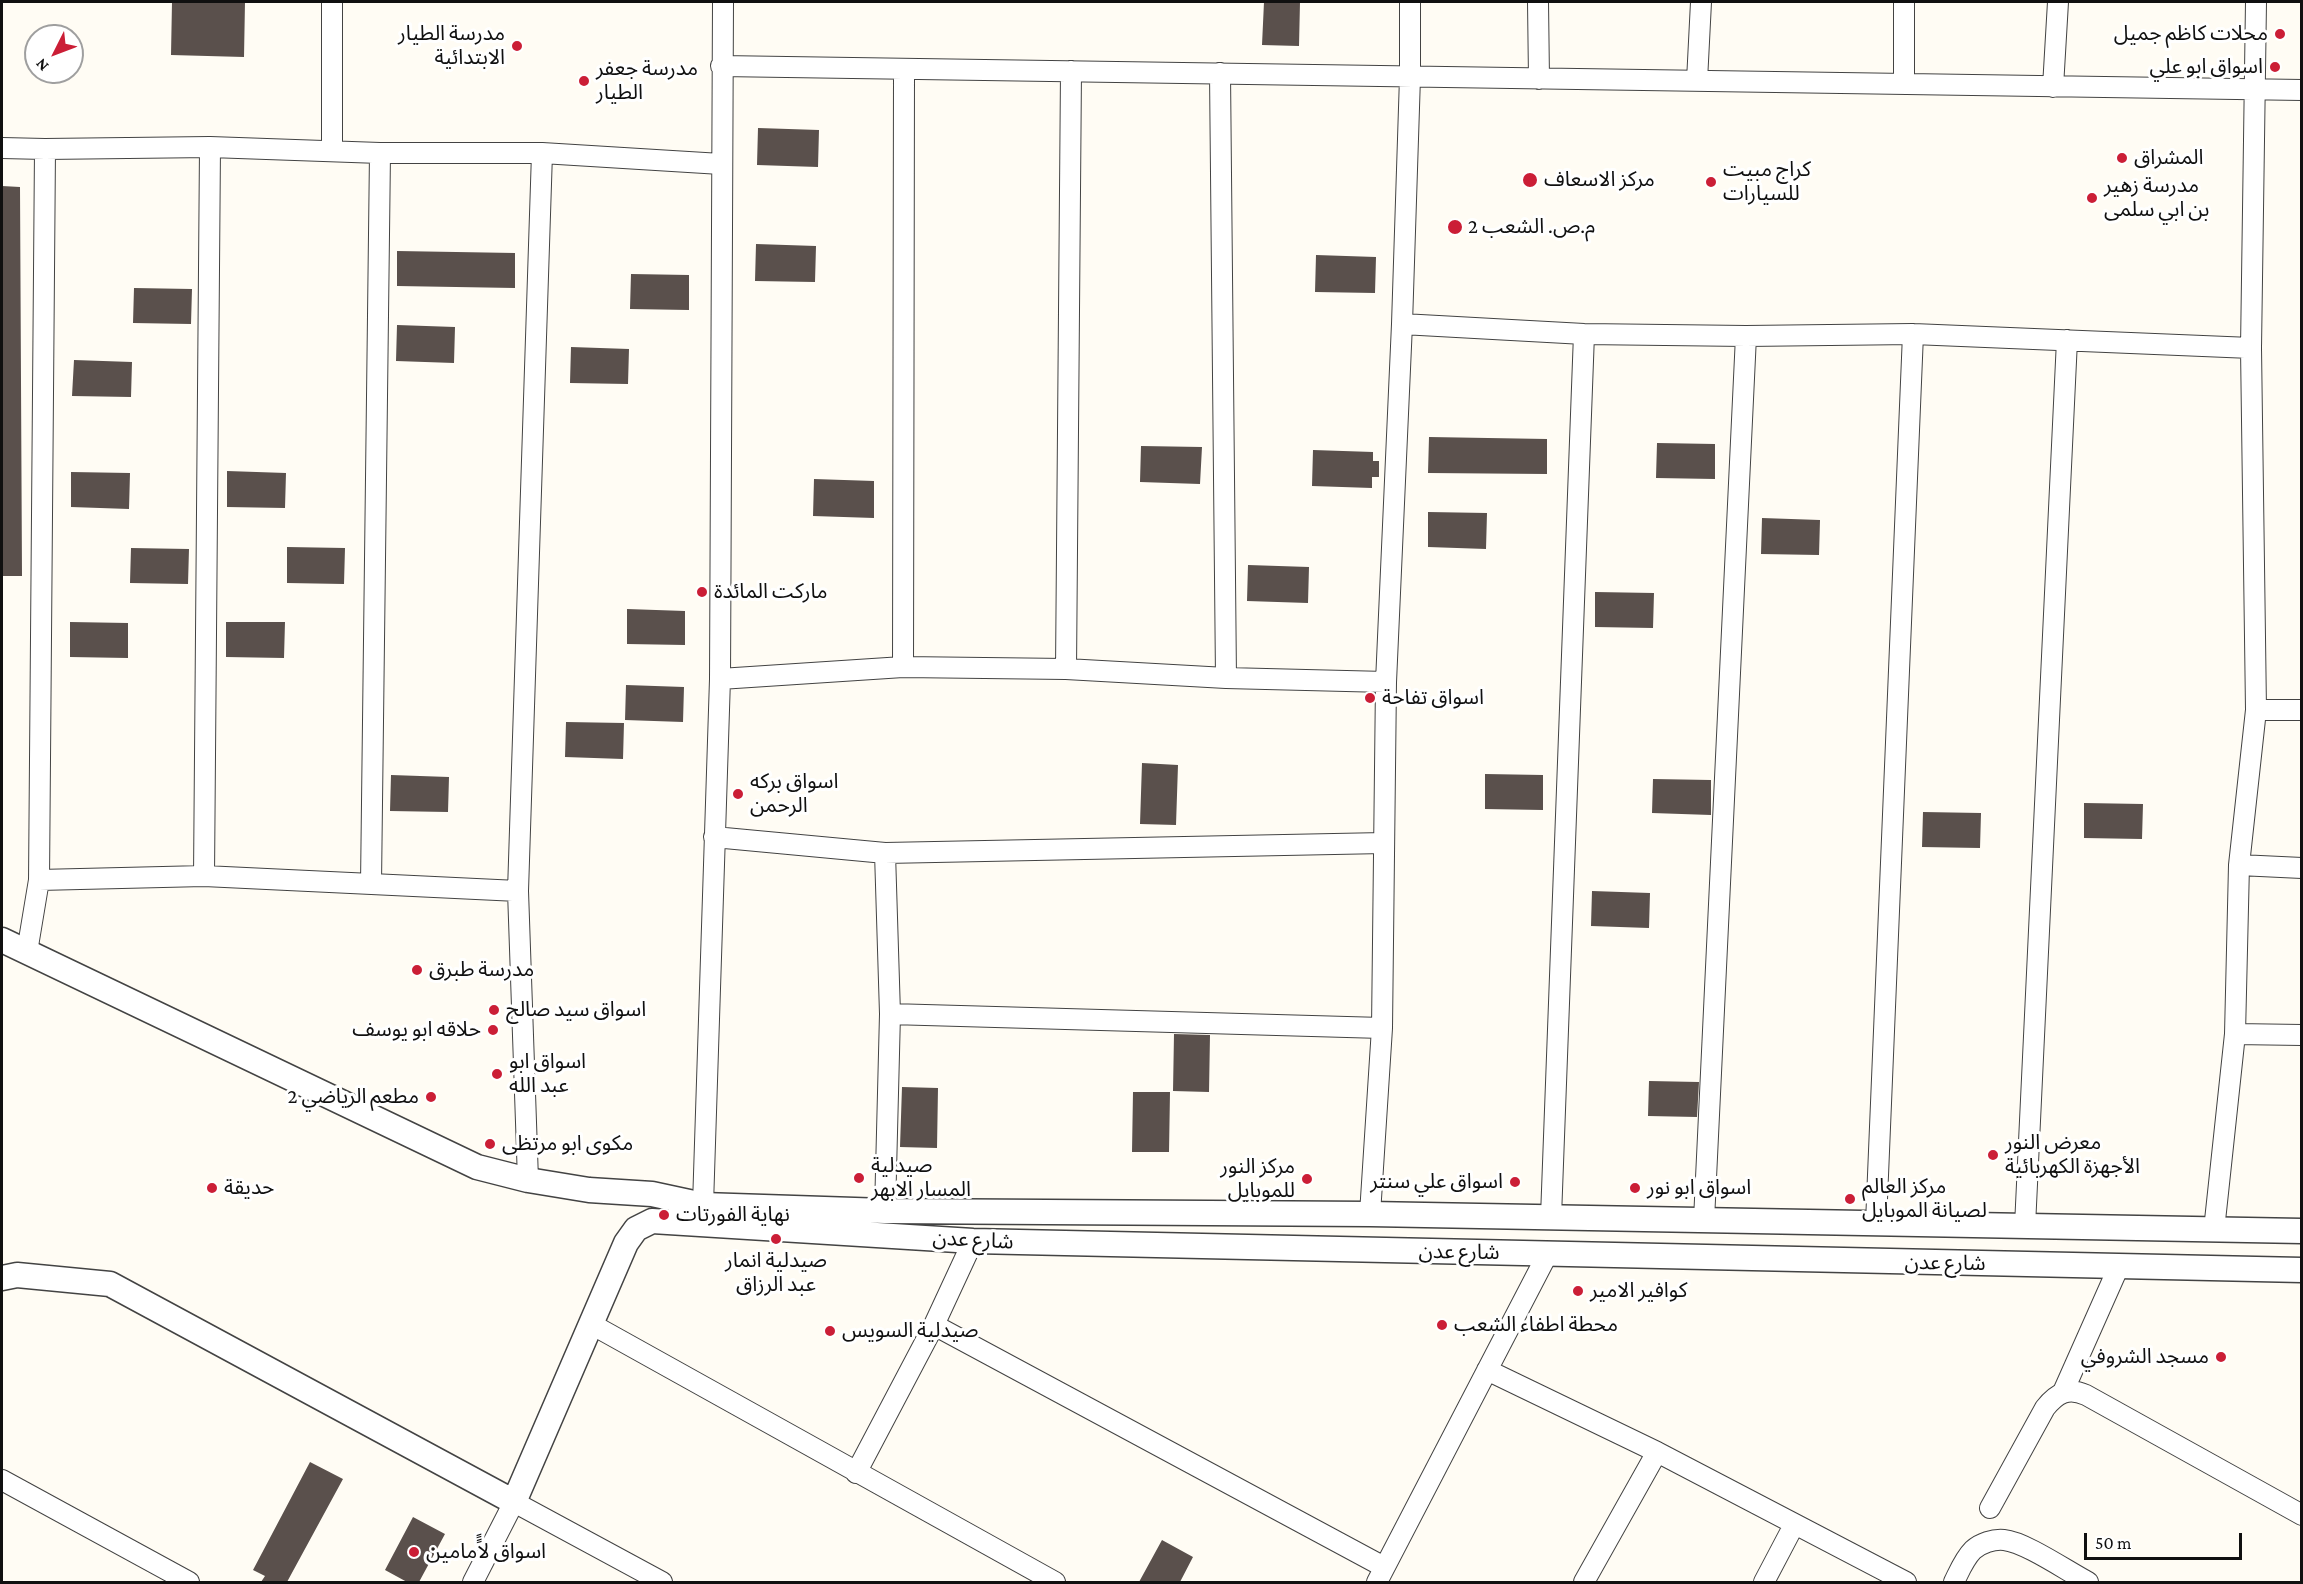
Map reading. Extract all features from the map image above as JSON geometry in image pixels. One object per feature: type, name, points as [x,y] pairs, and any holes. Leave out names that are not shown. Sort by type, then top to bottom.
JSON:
[{"type":"street","points":[[332,2],[332,150]]},
{"type":"street","points":[[703,1205],[720,679],[723,2]]},
{"type":"street","points":[[1370,1214],[1382,1028],[1386,682],[1402,324],[1410,77],[1410,2]]},
{"type":"street","points":[[1538,2],[1539,79]]},
{"type":"street","points":[[1697,81],[1701,2]]},
{"type":"street","points":[[1904,2],[1904,84]]},
{"type":"street","points":[[2053,87],[2058,2]]},
{"type":"street","points":[[2214,1230],[2235,1034],[2239,865],[2256,710],[2252,348],[2256,2]]},
{"type":"street","points":[[721,66],[2301,90]]},
{"type":"street","points":[[903,667],[904,69]]},
{"type":"street","points":[[1066,669],[1071,71]]},
{"type":"street","points":[[1220,74],[1226,678]]},
{"type":"street","points":[[204,876],[210,147]]},
{"type":"street","points":[[2,148],[210,147],[380,153],[542,153],[721,164]]},
{"type":"street","points":[[27,952],[39,880],[45,149]]},
{"type":"street","points":[[371,883],[380,153]]},
{"type":"street","points":[[528,1180],[518,891],[542,153]]},
{"type":"street","points":[[1402,324],[1584,334],[1746,336],[1913,334],[2252,348]]},
{"type":"street","points":[[1551,1217],[1584,334]]},
{"type":"street","points":[[1876,1223],[1913,334]]},
{"type":"street","points":[[1704,1220],[1746,336]]},
{"type":"street","points":[[2025,1226],[2067,340]]},
{"type":"street","points":[[720,679],[903,667],[1066,669],[1226,678],[1386,682]]},
{"type":"street","points":[[2256,710],[2301,710]]},
{"type":"street","points":[[714,837],[885,853],[1384,843]]},
{"type":"street","points":[[885,853],[890,1014],[885,1211]]},
{"type":"street","points":[[2239,865],[2301,868]]},
{"type":"street","points":[[39,880],[204,876],[518,891]]},
{"type":"street","name":"شارع عدن","points":[[2,940],[477,1167],[528,1180],[589,1190],[652,1194],[703,1205],[885,1211],[1370,1214],[2301,1231]]},
{"type":"street","points":[[890,1014],[1382,1028]]},
{"type":"street","points":[[2235,1034],[2301,1035]]},
{"type":"street","points":[[1415,1215],[1430,1252]]},
{"type":"street","name":"شارع عدن","points":[[591,1324],[630,1236],[643,1224],[663,1220],[973,1241],[2301,1270]]},
{"type":"street","points":[[856,1473],[934,1325],[973,1241]]},
{"type":"street","points":[[934,1325],[1381,1575],[1547,1255]]},
{"type":"street","points":[[2063,1392],[2119,1266]]},
{"type":"street","points":[[2,1278],[17,1275],[110,1284],[662,1582]]},
{"type":"street","points":[[473,1582],[514,1502],[591,1324],[1054,1582]]},
{"type":"street","points":[[1486,1370],[1657,1452],[1906,1582]]},
{"type":"street","points":[[1990,1508],[2045,1408],[2063,1392],[2079,1392],[2301,1515]]},
{"type":"street","points":[[1584,1582],[1657,1452]]},
{"type":"street","points":[[2,1480],[189,1582]]},
{"type":"street","points":[[1764,1582],[1794,1524]]},
{"type":"street","points":[[1954,1582],[1967,1557],[1974,1549],[2002,1539],[2021,1545],[2088,1582]]},
{"type":"building","points":[[172,2],[245,2],[244,57],[171,55]]},
{"type":"building","points":[[1264,2],[1300,2],[1299,46],[1262,45]]},
{"type":"building","points":[[758,128],[819,130],[818,167],[757,165]]},
{"type":"building","points":[[2,186],[20,187],[22,576],[2,576]]},
{"type":"building","points":[[756,244],[816,246],[815,282],[755,281]]},
{"type":"building","points":[[397,251],[515,253],[515,288],[397,286]]},
{"type":"building","points":[[1316,255],[1376,257],[1375,293],[1315,292]]},
{"type":"building","points":[[631,274],[689,275],[689,310],[630,309]]},
{"type":"building","points":[[134,288],[192,289],[191,324],[133,323]]},
{"type":"building","points":[[397,325],[455,327],[454,363],[396,361]]},
{"type":"building","points":[[571,347],[629,349],[628,384],[570,383]]},
{"type":"building","points":[[74,360],[132,362],[131,397],[72,396]]},
{"type":"building","points":[[1429,437],[1547,439],[1547,474],[1428,473]]},
{"type":"building","points":[[1657,443],[1715,444],[1715,479],[1656,478]]},
{"type":"building","points":[[1141,446],[1202,447],[1200,484],[1140,482]]},
{"type":"building","points":[[1313,450],[1373,452],[1373,461],[1379,461],[1379,477],[1372,477],[1372,488],[1312,486]]},
{"type":"building","points":[[227,471],[286,473],[285,508],[227,507]]},
{"type":"building","points":[[71,472],[130,473],[129,509],[71,507]]},
{"type":"building","points":[[814,479],[874,481],[874,518],[813,516]]},
{"type":"building","points":[[1428,512],[1487,513],[1486,549],[1428,547]]},
{"type":"building","points":[[1762,518],[1820,520],[1819,555],[1761,554]]},
{"type":"building","points":[[287,547],[345,548],[344,584],[287,583]]},
{"type":"building","points":[[131,548],[189,549],[188,584],[130,583]]},
{"type":"building","points":[[1248,565],[1309,567],[1308,603],[1247,601]]},
{"type":"building","points":[[1595,592],[1654,593],[1653,628],[1595,627]]},
{"type":"building","points":[[627,609],[685,611],[685,645],[627,644]]},
{"type":"building","points":[[70,622],[128,623],[128,658],[70,657]]},
{"type":"building","points":[[226,622],[285,622],[284,658],[226,657]]},
{"type":"building","points":[[626,685],[684,687],[683,722],[625,720]]},
{"type":"building","points":[[566,722],[624,723],[623,759],[565,757]]},
{"type":"building","points":[[1142,763],[1178,765],[1176,825],[1140,824]]},
{"type":"building","points":[[1485,774],[1543,775],[1543,810],[1485,809]]},
{"type":"building","points":[[391,775],[449,777],[448,812],[390,811]]},
{"type":"building","points":[[1653,779],[1711,780],[1711,815],[1652,813]]},
{"type":"building","points":[[2084,803],[2143,804],[2142,839],[2084,838]]},
{"type":"building","points":[[1923,812],[1981,813],[1980,848],[1922,847]]},
{"type":"building","points":[[1592,891],[1650,893],[1649,928],[1591,926]]},
{"type":"building","points":[[1174,1034],[1210,1035],[1209,1092],[1173,1091]]},
{"type":"building","points":[[1649,1081],[1699,1082],[1697,1117],[1648,1116]]},
{"type":"building","points":[[902,1087],[938,1088],[937,1148],[900,1147]]},
{"type":"building","points":[[1133,1092],[1170,1092],[1169,1152],[1132,1152]]},
{"type":"building","points":[[310,1462],[343,1479],[287,1582],[261,1582],[265,1576],[253,1570]]},
{"type":"building","points":[[413,1517],[445,1534],[419,1582],[407,1582],[385,1570]]},
{"type":"building","points":[[1162,1540],[1193,1557],[1180,1582],[1139,1582]]},
{"type":"place","name":"محلات كاظم جميل","points":[[2280,34]]},
{"type":"place","name":"مدرسة الطيار الابتدائية","points":[[517,46]]},
{"type":"place","name":"اسواق ابو علي","points":[[2275,67]]},
{"type":"place","name":"مدرسة جعفر الطيار","points":[[584,81]]},
{"type":"place","name":"المشراق","points":[[2122,158]]},
{"type":"place","name":"مركز الاسعاف","points":[[1530,180]]},
{"type":"place","name":"كراج مبيت للسيارات","points":[[1711,182]]},
{"type":"place","name":"مدرسة زهير بن ابي سلمى","points":[[2092,198]]},
{"type":"place","name":"م.ص. الشعب 2","points":[[1455,227]]},
{"type":"place","name":"ماركت المائدة","points":[[702,592]]},
{"type":"place","name":"اسواق تفاحة","points":[[1370,698]]},
{"type":"place","name":"اسواق بركه الرحمن","points":[[738,794]]},
{"type":"place","name":"مدرسة طبرق","points":[[417,970]]},
{"type":"place","name":"اسواق سيد صالح","points":[[494,1010]]},
{"type":"place","name":"حلاقه ابو يوسف","points":[[493,1030]]},
{"type":"place","name":"اسواق ابو عبد الله","points":[[497,1074]]},
{"type":"place","name":"مطعم الرياضي 2","points":[[431,1097]]},
{"type":"place","name":"مكوى ابو مرتظى","points":[[490,1144]]},
{"type":"place","name":"معرض النور الأجهزة الكهربائية","points":[[1993,1155]]},
{"type":"place","name":"صيدلية المسار الابهر","points":[[859,1178]]},
{"type":"place","name":"مركز النور للموبايل","points":[[1307,1179]]},
{"type":"place","name":"اسواق علي سنتر","points":[[1515,1182]]},
{"type":"place","name":"حديقة","points":[[212,1188]]},
{"type":"place","name":"اسواق ابو نور","points":[[1635,1188]]},
{"type":"place","name":"مركز العالم لصيانة الموبايل","points":[[1850,1199]]},
{"type":"place","name":"نهاية الفورتات","points":[[664,1215]]},
{"type":"place","name":"صيدلية انمار عبد الرزاق","points":[[776,1239]]},
{"type":"place","name":"كوافير الامير","points":[[1578,1291]]},
{"type":"place","name":"محطة اطفاء الشعب","points":[[1442,1325]]},
{"type":"place","name":"صيدلية السويس","points":[[830,1331]]},
{"type":"place","name":"مسجد الشروفي","points":[[2221,1357]]},
{"type":"place","name":"اسواق لاًًمامين","points":[[414,1552]]}]
